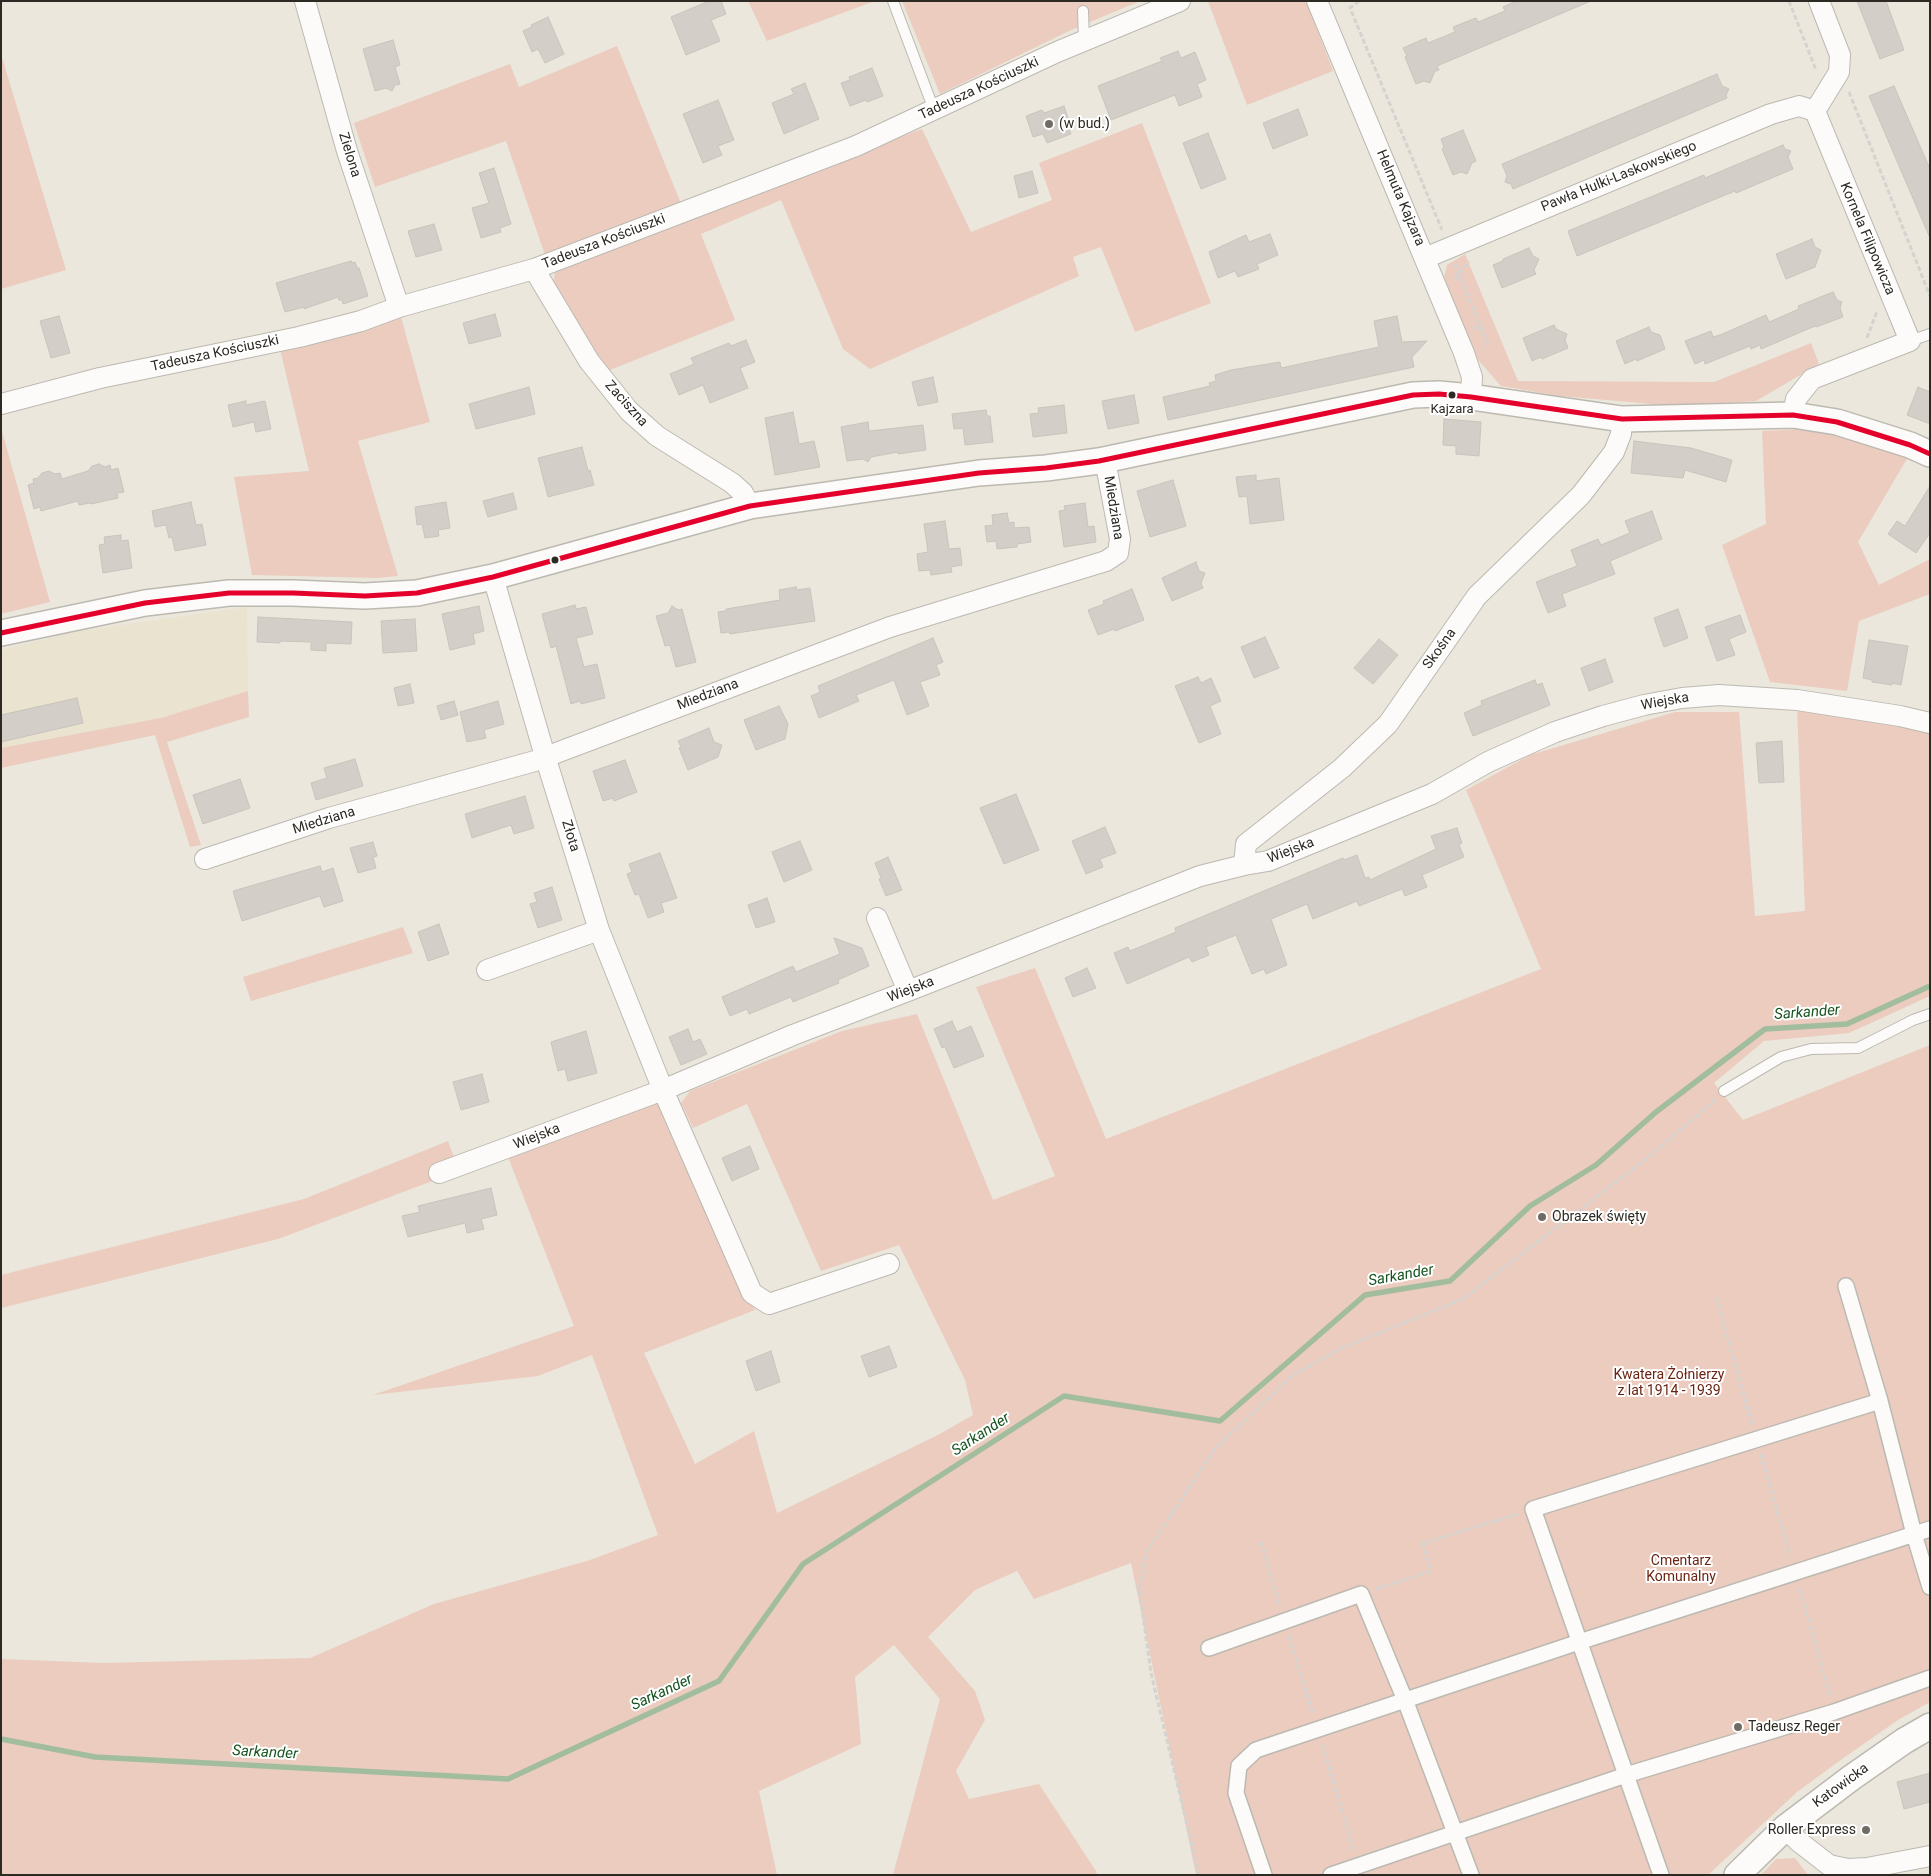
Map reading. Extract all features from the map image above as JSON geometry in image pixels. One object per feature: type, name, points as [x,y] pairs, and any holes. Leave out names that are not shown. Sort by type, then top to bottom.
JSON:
[{"type":"street","name":"Zielona","points":[[306,1],[347,151],[399,307]]},
{"type":"street","name":"Tadeusza Kościuszki","points":[[1,404],[100,378],[361,321],[399,307],[534,269],[856,146],[1084,41],[1180,1]]},
{"type":"street","points":[[1815,110],[1839,72],[1840,55],[1819,1]]},
{"type":"street","name":"Helmuta Kajzara","points":[[1323,5],[1472,377],[1471,397]]},
{"type":"street","name":"Pawła Hulki-Laskowskiego","points":[[1425,258],[1771,114],[1799,106],[1815,110]]},
{"type":"street","name":"Kornela Filipowicza","points":[[1815,110],[1910,341]]},
{"type":"street","name":"Zaciszna","points":[[534,269],[589,361],[629,411],[657,436],[732,483],[743,494],[750,506]]},
{"type":"street","points":[[1793,415],[1796,399],[1812,378],[1910,341]]},
{"type":"street","points":[[1,633],[145,603],[228,593],[293,592],[391,596],[417,593],[492,577],[750,506],[978,473],[1046,468],[1105,460],[1413,395],[1439,394],[1471,397],[1622,419],[1793,415],[1837,422],[1910,445],[1930,454]]},
{"type":"street","name":"Skośna","points":[[1244,865],[1246,844],[1342,768],[1388,724],[1477,596],[1581,495],[1614,452],[1621,434],[1622,419]]},
{"type":"street","name":"Miedziana","points":[[205,859],[329,818],[535,761],[890,627],[1106,561],[1118,553],[1120,539],[1105,460]]},
{"type":"street","name":"Złota","points":[[492,577],[599,930],[663,1090]]},
{"type":"street","name":"Wiejska","points":[[439,1173],[663,1090],[793,1035],[908,992],[1200,876],[1268,861],[1432,794],[1488,762],[1555,732],[1603,716],[1644,705],[1682,698],[1719,696],[1797,700],[1900,716],[1930,723]]},
{"type":"street","points":[[877,918],[908,992]]},
{"type":"street","points":[[487,970],[599,930]]},
{"type":"street","points":[[663,1090],[752,1293],[769,1304],[889,1264]]},
{"type":"street","points":[[1846,1286],[1880,1401],[1914,1534],[1930,1587]]},
{"type":"street","points":[[1661,1875],[1533,1509],[1756,1438],[1880,1401]]},
{"type":"street","points":[[1264,1875],[1236,1793],[1239,1766],[1256,1750],[1579,1642],[1930,1529]]},
{"type":"street","points":[[1209,1648],[1361,1594],[1405,1700],[1471,1875]]},
{"type":"street","points":[[1331,1875],[1626,1775],[1834,1712],[1930,1678]]},
{"type":"street","name":"Katowicka","points":[[1736,1875],[1785,1828],[1851,1778],[1904,1741],[1930,1726]]},
{"type":"street","points":[[1785,1828],[1813,1854],[1829,1865],[1848,1869],[1866,1868],[1930,1856]]},
{"type":"lane","points":[[893,1],[934,110]]},
{"type":"lane","points":[[1083,11],[1084,41]]},
{"type":"lane","points":[[1910,341],[1930,334]]},
{"type":"lane","points":[[1724,1092],[1781,1056],[1811,1049],[1858,1048],[1913,1020],[1930,1014]]},
{"type":"path","points":[[1359,1],[1350,8],[1488,345]]},
{"type":"path","points":[[1789,1],[1817,68],[1815,76]]},
{"type":"path","points":[[1849,91],[1930,296]]},
{"type":"path","points":[[1450,288],[1470,260]]},
{"type":"path","points":[[1864,346],[1878,308]]},
{"type":"path","points":[[1468,331],[1481,326]]},
{"type":"path","points":[[1199,1875],[1151,1673],[1139,1588],[1147,1551],[1214,1450],[1293,1375],[1342,1348],[1463,1299],[1650,1156],[1724,1092]]},
{"type":"path","points":[[1716,1297],[1834,1712]]},
{"type":"path","points":[[1361,1594],[1431,1571],[1423,1543],[1533,1509]]},
{"type":"path","points":[[1261,1542],[1359,1866]]},
{"type":"shaded area","points":[[247,607],[248,691],[161,718],[1,748],[1,650],[73,632]]},
{"type":"green space","points":[[748,1],[875,1],[767,41]]},
{"type":"green space","points":[[902,1],[1140,1],[1069,31],[940,94]]},
{"type":"green space","points":[[1208,1],[1306,1],[1333,71],[1247,105]]},
{"type":"green space","points":[[617,46],[682,206],[545,255],[506,141],[375,187],[354,123],[510,64],[519,87]]},
{"type":"green space","points":[[1,54],[66,270],[1,289]]},
{"type":"green space","points":[[1142,123],[1211,303],[1135,332],[1101,247],[1073,257],[1079,276],[870,369],[843,349],[781,200],[701,234],[735,320],[605,372],[552,289],[556,268],[922,129],[971,232],[1052,200],[1039,163]]},
{"type":"green space","points":[[1465,254],[1518,381],[1714,382],[1811,343],[1819,364],[1756,401],[1675,406],[1560,396],[1501,386],[1473,354],[1444,278],[1447,265]]},
{"type":"green space","points":[[401,317],[430,422],[358,441],[398,576],[378,578],[252,575],[234,477],[309,471],[280,349]]},
{"type":"green space","points":[[1,428],[50,602],[1,614]]},
{"type":"green space","points":[[1809,429],[1839,432],[1911,452],[1858,542],[1879,585],[1930,559],[1930,594],[1859,621],[1847,691],[1770,682],[1722,545],[1766,524],[1762,431]]},
{"type":"green space","points":[[248,691],[249,717],[167,742],[201,845],[190,847],[155,735],[1,768],[1,748],[161,718]]},
{"type":"green space","points":[[1797,709],[1930,731],[1930,996],[1849,1033],[1764,1041],[1714,1083],[1743,1120],[1930,1045],[1930,1702],[1898,1720],[1797,1792],[1708,1875],[1196,1875],[1131,1563],[1034,1599],[1017,1571],[975,1590],[928,1637],[975,1691],[985,1720],[956,1771],[969,1799],[1039,1784],[1097,1875],[893,1875],[940,1699],[894,1645],[855,1677],[861,1744],[759,1791],[777,1875],[1,1875],[1,1659],[104,1663],[310,1658],[434,1604],[587,1561],[658,1535],[592,1355],[538,1376],[373,1395],[574,1326],[508,1157],[658,1098],[755,1310],[644,1353],[695,1464],[754,1431],[777,1513],[938,1435],[973,1415],[965,1380],[899,1245],[821,1271],[747,1104],[693,1128],[681,1103],[690,1091],[842,1031],[917,1014],[993,1200],[1055,1176],[976,987],[1035,968],[1106,1139],[1541,969],[1466,790],[1530,755],[1675,712],[1739,712],[1755,916],[1805,911]]},
{"type":"green space","points":[[403,927],[413,953],[251,1001],[243,977]]},
{"type":"green space","points":[[448,1141],[459,1171],[278,1239],[1,1308],[1,1275],[304,1199]]},
{"type":"green space","points":[[1795,1858],[1808,1875],[1761,1875],[1776,1859]]},
{"type":"building","points":[[709,1],[721,1],[726,14],[711,20],[720,41],[686,55],[671,17]]},
{"type":"building","points":[[1516,1],[1591,1],[1437,66],[1439,70],[1435,71],[1430,83],[1424,81],[1416,84],[1403,48],[1426,38],[1428,43],[1455,32],[1453,27],[1476,18],[1478,22],[1505,11],[1503,7]]},
{"type":"building","points":[[1857,1],[1886,1],[1904,50],[1880,59]]},
{"type":"building","points":[[548,17],[564,54],[545,63],[538,49],[532,52],[523,31]]},
{"type":"building","points":[[393,40],[400,65],[395,67],[400,84],[395,85],[392,91],[386,88],[375,91],[363,49]]},
{"type":"building","points":[[1178,51],[1181,58],[1195,52],[1206,80],[1197,84],[1202,97],[1179,106],[1175,95],[1111,120],[1098,86],[1162,61],[1160,58]]},
{"type":"building","points":[[872,68],[883,96],[850,106],[841,83],[850,80],[849,77]]},
{"type":"building","points":[[1717,74],[1722,86],[1729,89],[1726,95],[1727,98],[1513,189],[1511,184],[1505,182],[1507,176],[1502,164]]},
{"type":"building","points":[[805,83],[819,119],[784,134],[772,103],[794,94],[791,89]]},
{"type":"building","points":[[1894,86],[1930,169],[1930,238],[1869,96]]},
{"type":"building","points":[[718,100],[734,140],[718,146],[722,155],[703,163],[683,114]]},
{"type":"building","name":"(w bud.)","points":[[1064,106],[1071,134],[1047,143],[1043,134],[1033,137],[1026,116],[1042,110],[1044,113]]},
{"type":"building","points":[[1298,109],[1308,135],[1273,149],[1263,123]]},
{"type":"building","points":[[1463,130],[1476,161],[1472,163],[1467,174],[1461,172],[1453,175],[1442,149],[1444,148],[1441,139]]},
{"type":"building","points":[[1208,133],[1226,179],[1201,189],[1183,143]]},
{"type":"building","points":[[1783,145],[1785,149],[1791,151],[1788,157],[1793,169],[1577,256],[1568,231],[1704,175],[1705,178]]},
{"type":"building","points":[[494,168],[511,224],[500,228],[501,232],[481,238],[472,208],[489,203],[479,173]]},
{"type":"building","points":[[1032,171],[1038,193],[1019,198],[1014,176]]},
{"type":"building","points":[[434,224],[442,250],[416,257],[408,231]]},
{"type":"building","points":[[1270,234],[1278,255],[1257,264],[1259,269],[1238,277],[1235,271],[1218,278],[1209,252],[1246,235],[1249,242]]},
{"type":"building","points":[[1812,239],[1815,247],[1821,250],[1815,267],[1786,279],[1776,254]]},
{"type":"building","points":[[1529,248],[1533,256],[1539,259],[1534,270],[1536,274],[1502,288],[1493,265]]},
{"type":"building","points":[[351,261],[352,263],[355,262],[357,268],[359,268],[368,296],[343,304],[342,300],[339,300],[338,297],[304,309],[304,307],[285,312],[276,283]]},
{"type":"building","points":[[1833,292],[1837,300],[1842,302],[1840,308],[1843,317],[1815,326],[1761,349],[1760,345],[1751,349],[1750,346],[1705,364],[1704,360],[1695,364],[1685,341],[1711,331],[1713,337],[1720,335],[1766,315],[1769,322],[1799,309],[1798,306]]},
{"type":"building","points":[[495,314],[501,336],[469,344],[463,323]]},
{"type":"building","points":[[59,316],[70,353],[51,358],[40,321]]},
{"type":"building","points":[[1397,316],[1402,342],[1427,341],[1412,357],[1414,367],[1168,420],[1163,397],[1210,386],[1209,383],[1216,381],[1215,375],[1231,370],[1280,362],[1281,368],[1379,347],[1374,321]]},
{"type":"building","points":[[1554,325],[1556,329],[1567,334],[1565,340],[1568,348],[1542,359],[1541,357],[1532,361],[1523,338]]},
{"type":"building","points":[[1649,327],[1651,332],[1660,335],[1665,349],[1625,364],[1616,341]]},
{"type":"building","points":[[746,340],[755,362],[740,368],[748,388],[710,403],[703,385],[679,395],[670,374],[694,364],[691,358],[729,343],[731,346]]},
{"type":"building","points":[[933,377],[938,402],[918,406],[912,382]]},
{"type":"building","points":[[529,387],[535,414],[476,429],[469,404]]},
{"type":"building","points":[[1918,387],[1930,392],[1930,424],[1907,415]]},
{"type":"building","points":[[1134,395],[1139,423],[1108,429],[1102,401]]},
{"type":"building","points":[[246,401],[246,405],[265,401],[271,429],[256,432],[254,422],[233,427],[228,405]]},
{"type":"building","points":[[1064,405],[1067,433],[1033,437],[1030,414],[1039,413],[1038,408]]},
{"type":"building","points":[[986,410],[987,416],[990,416],[993,442],[965,445],[963,428],[954,429],[952,414]]},
{"type":"building","points":[[793,412],[799,444],[814,441],[820,467],[775,475],[765,418]]},
{"type":"building","points":[[1444,419],[1481,422],[1479,456],[1456,454],[1456,446],[1443,445]]},
{"type":"building","points":[[868,422],[869,431],[923,425],[926,450],[898,454],[898,452],[871,457],[868,462],[863,459],[847,461],[841,427]]},
{"type":"building","points":[[1634,441],[1691,448],[1732,460],[1726,482],[1685,470],[1683,478],[1631,473]]},
{"type":"building","points":[[582,447],[588,471],[590,470],[594,485],[548,497],[538,458]]},
{"type":"building","points":[[99,464],[105,467],[110,465],[111,470],[118,468],[124,492],[117,493],[118,498],[79,505],[78,501],[41,511],[40,507],[34,509],[28,485],[34,483],[33,479],[49,471],[55,474],[60,473],[62,479],[88,471],[92,466]]},
{"type":"building","points":[[1256,475],[1256,481],[1279,478],[1284,520],[1250,524],[1247,496],[1239,497],[1236,477]]},
{"type":"building","points":[[1173,480],[1186,526],[1150,537],[1137,491]]},
{"type":"building","points":[[1930,486],[1930,533],[1916,553],[1888,534],[1897,521],[1905,526]]},
{"type":"building","points":[[513,493],[517,509],[488,517],[483,501]]},
{"type":"building","points":[[191,502],[196,525],[202,524],[206,545],[175,551],[172,537],[169,538],[166,525],[155,527],[152,511]]},
{"type":"building","points":[[446,502],[450,528],[438,530],[439,536],[425,538],[422,524],[417,525],[415,507]]},
{"type":"building","points":[[1085,503],[1088,527],[1094,526],[1096,542],[1064,547],[1059,511],[1065,510],[1064,506]]},
{"type":"building","points":[[1652,511],[1662,539],[1610,561],[1615,574],[1562,594],[1566,606],[1548,613],[1536,582],[1577,566],[1571,550],[1598,539],[1601,545],[1630,533],[1625,521]]},
{"type":"building","points":[[1007,513],[1009,523],[1014,522],[1014,528],[1029,527],[1031,542],[1017,544],[1017,547],[997,549],[996,541],[987,542],[985,526],[993,525],[992,515]]},
{"type":"building","points":[[945,521],[949,549],[960,548],[962,565],[951,567],[952,572],[931,575],[930,570],[919,571],[917,554],[928,552],[924,524]]},
{"type":"building","points":[[121,535],[121,541],[128,540],[132,568],[103,573],[99,545],[105,544],[104,537]]},
{"type":"building","points":[[1196,562],[1199,571],[1205,573],[1201,583],[1203,588],[1172,601],[1162,578]]},
{"type":"building","points":[[796,587],[797,590],[810,588],[815,621],[730,634],[729,632],[721,633],[718,612],[780,600],[779,590]]},
{"type":"building","points":[[1132,589],[1144,620],[1098,635],[1088,610],[1104,604],[1103,601]]},
{"type":"building","points":[[575,605],[576,609],[586,607],[593,634],[576,638],[584,667],[597,664],[605,698],[581,704],[580,701],[571,704],[556,646],[551,648],[542,614]]},
{"type":"building","points":[[479,606],[484,631],[473,634],[475,644],[450,650],[442,614]]},
{"type":"building","points":[[672,606],[678,610],[682,609],[696,662],[676,667],[670,645],[665,646],[656,616],[668,613]]},
{"type":"building","points":[[1678,609],[1688,638],[1664,647],[1654,618]]},
{"type":"building","points":[[1740,615],[1746,632],[1729,639],[1735,655],[1717,661],[1705,627]]},
{"type":"building","points":[[258,617],[352,622],[351,644],[326,643],[326,651],[311,650],[311,642],[257,642]]},
{"type":"building","points":[[415,619],[417,651],[383,653],[381,621]]},
{"type":"building","points":[[1265,637],[1279,668],[1254,678],[1241,647]]},
{"type":"building","points":[[933,638],[943,662],[936,665],[940,675],[920,682],[929,706],[907,715],[894,680],[856,695],[859,701],[819,718],[811,696],[820,692],[818,686]]},
{"type":"building","points":[[1379,639],[1398,655],[1373,684],[1354,668]]},
{"type":"building","points":[[1869,640],[1908,646],[1901,685],[1872,682],[1872,680],[1863,678]]},
{"type":"building","points":[[1605,659],[1613,682],[1589,691],[1581,668]]},
{"type":"building","points":[[1198,677],[1201,683],[1211,678],[1221,701],[1210,706],[1221,734],[1199,743],[1175,686]]},
{"type":"building","points":[[1535,680],[1537,685],[1542,683],[1550,705],[1473,736],[1464,713],[1482,705],[1481,701]]},
{"type":"building","points":[[410,684],[414,703],[398,706],[394,688]]},
{"type":"building","points":[[77,698],[83,723],[1,742],[1,715]]},
{"type":"building","points":[[454,701],[458,715],[441,720],[437,706]]},
{"type":"building","points":[[498,701],[504,724],[484,730],[486,738],[467,742],[460,712]]},
{"type":"building","points":[[779,706],[788,724],[785,739],[756,750],[744,720]]},
{"type":"building","points":[[709,728],[714,742],[722,745],[718,757],[688,770],[678,741]]},
{"type":"building","points":[[1782,741],[1784,782],[1759,783],[1756,743]]},
{"type":"building","points":[[355,759],[363,786],[316,800],[311,783],[327,778],[324,768]]},
{"type":"building","points":[[625,760],[637,792],[614,801],[613,798],[603,801],[593,771]]},
{"type":"building","points":[[240,779],[250,808],[203,824],[193,795]]},
{"type":"building","points":[[1016,794],[1039,850],[1004,864],[980,808]]},
{"type":"building","points":[[525,796],[534,828],[514,834],[511,825],[472,838],[465,814]]},
{"type":"building","points":[[1105,827],[1116,853],[1100,859],[1103,867],[1086,874],[1072,841]]},
{"type":"building","points":[[1457,828],[1462,843],[1459,845],[1464,857],[1422,875],[1427,887],[1405,896],[1402,889],[1359,906],[1357,901],[1313,919],[1307,904],[1271,919],[1287,965],[1266,974],[1264,969],[1252,974],[1236,935],[1206,947],[1209,955],[1192,962],[1189,957],[1127,984],[1114,953],[1128,947],[1130,951],[1176,932],[1175,928],[1343,858],[1344,860],[1357,855],[1365,878],[1369,877],[1370,880],[1436,849],[1431,836]]},
{"type":"building","points":[[800,841],[812,870],[784,882],[772,852]]},
{"type":"building","points":[[373,842],[377,856],[373,857],[376,868],[358,873],[350,848]]},
{"type":"building","points":[[660,853],[677,898],[661,903],[664,912],[648,918],[639,894],[635,895],[627,874],[632,872],[629,864]]},
{"type":"building","points":[[888,857],[902,890],[886,896],[875,863]]},
{"type":"building","points":[[320,866],[322,872],[333,868],[343,901],[324,907],[320,896],[242,921],[233,891]]},
{"type":"building","points":[[552,887],[562,920],[538,928],[530,904],[537,902],[534,893]]},
{"type":"building","points":[[767,898],[775,922],[756,928],[748,905]]},
{"type":"building","points":[[439,924],[449,954],[428,961],[418,932]]},
{"type":"building","points":[[834,938],[862,948],[869,966],[838,980],[839,983],[793,1002],[791,997],[749,1014],[747,1009],[730,1016],[722,997],[793,966],[796,972],[840,954]]},
{"type":"building","points":[[1087,968],[1096,988],[1073,997],[1065,978]]},
{"type":"building","points":[[952,1021],[957,1032],[971,1026],[984,1056],[954,1068],[945,1047],[942,1048],[934,1029]]},
{"type":"building","points":[[688,1029],[693,1042],[700,1039],[707,1054],[681,1065],[669,1037]]},
{"type":"building","points":[[586,1031],[597,1073],[568,1081],[565,1069],[558,1071],[551,1042]]},
{"type":"building","points":[[482,1074],[489,1102],[461,1110],[453,1082]]},
{"type":"building","points":[[750,1146],[759,1169],[732,1181],[722,1158]]},
{"type":"building","points":[[491,1188],[497,1215],[481,1219],[484,1229],[467,1233],[465,1223],[408,1237],[402,1216],[420,1212],[418,1206]]},
{"type":"building","points":[[889,1346],[897,1367],[869,1377],[861,1356]]},
{"type":"building","points":[[771,1351],[780,1382],[756,1391],[746,1361]]},
{"type":"building","points":[[1930,1773],[1930,1802],[1904,1809],[1897,1782]]},
{"type":"waterway","name":"Sarkander","points":[[1,1739],[95,1757],[508,1779],[719,1681],[803,1564],[1064,1396],[1220,1421],[1365,1295],[1450,1281],[1530,1206],[1596,1165],[1656,1112],[1765,1029],[1847,1024],[1930,986]]},
{"type":"transit line","points":[[1,633],[145,603],[229,593],[365,596],[417,593],[493,577],[750,506],[979,473],[1046,468],[1099,461],[1413,395],[1439,394],[1471,397],[1622,419],[1793,415],[1837,422],[1910,445],[1930,454]]},
{"type":"place","name":"(w bud.)","points":[[1049,124]]},
{"type":"place","name":"Kajzara","points":[[1452,395]]},
{"type":"place","name":"Obrazek święty","points":[[1542,1217]]},
{"type":"place","name":"Tadeusz Reger","points":[[1738,1727]]},
{"type":"place","name":"Roller Express","points":[[1866,1830]]},
{"type":"park label","name":"Kwatera Żołnierzy z lat 1914 - 1939","points":[[1669,1384]]},
{"type":"park label","name":"Cmentarz Komunalny","points":[[1681,1569]]}]
